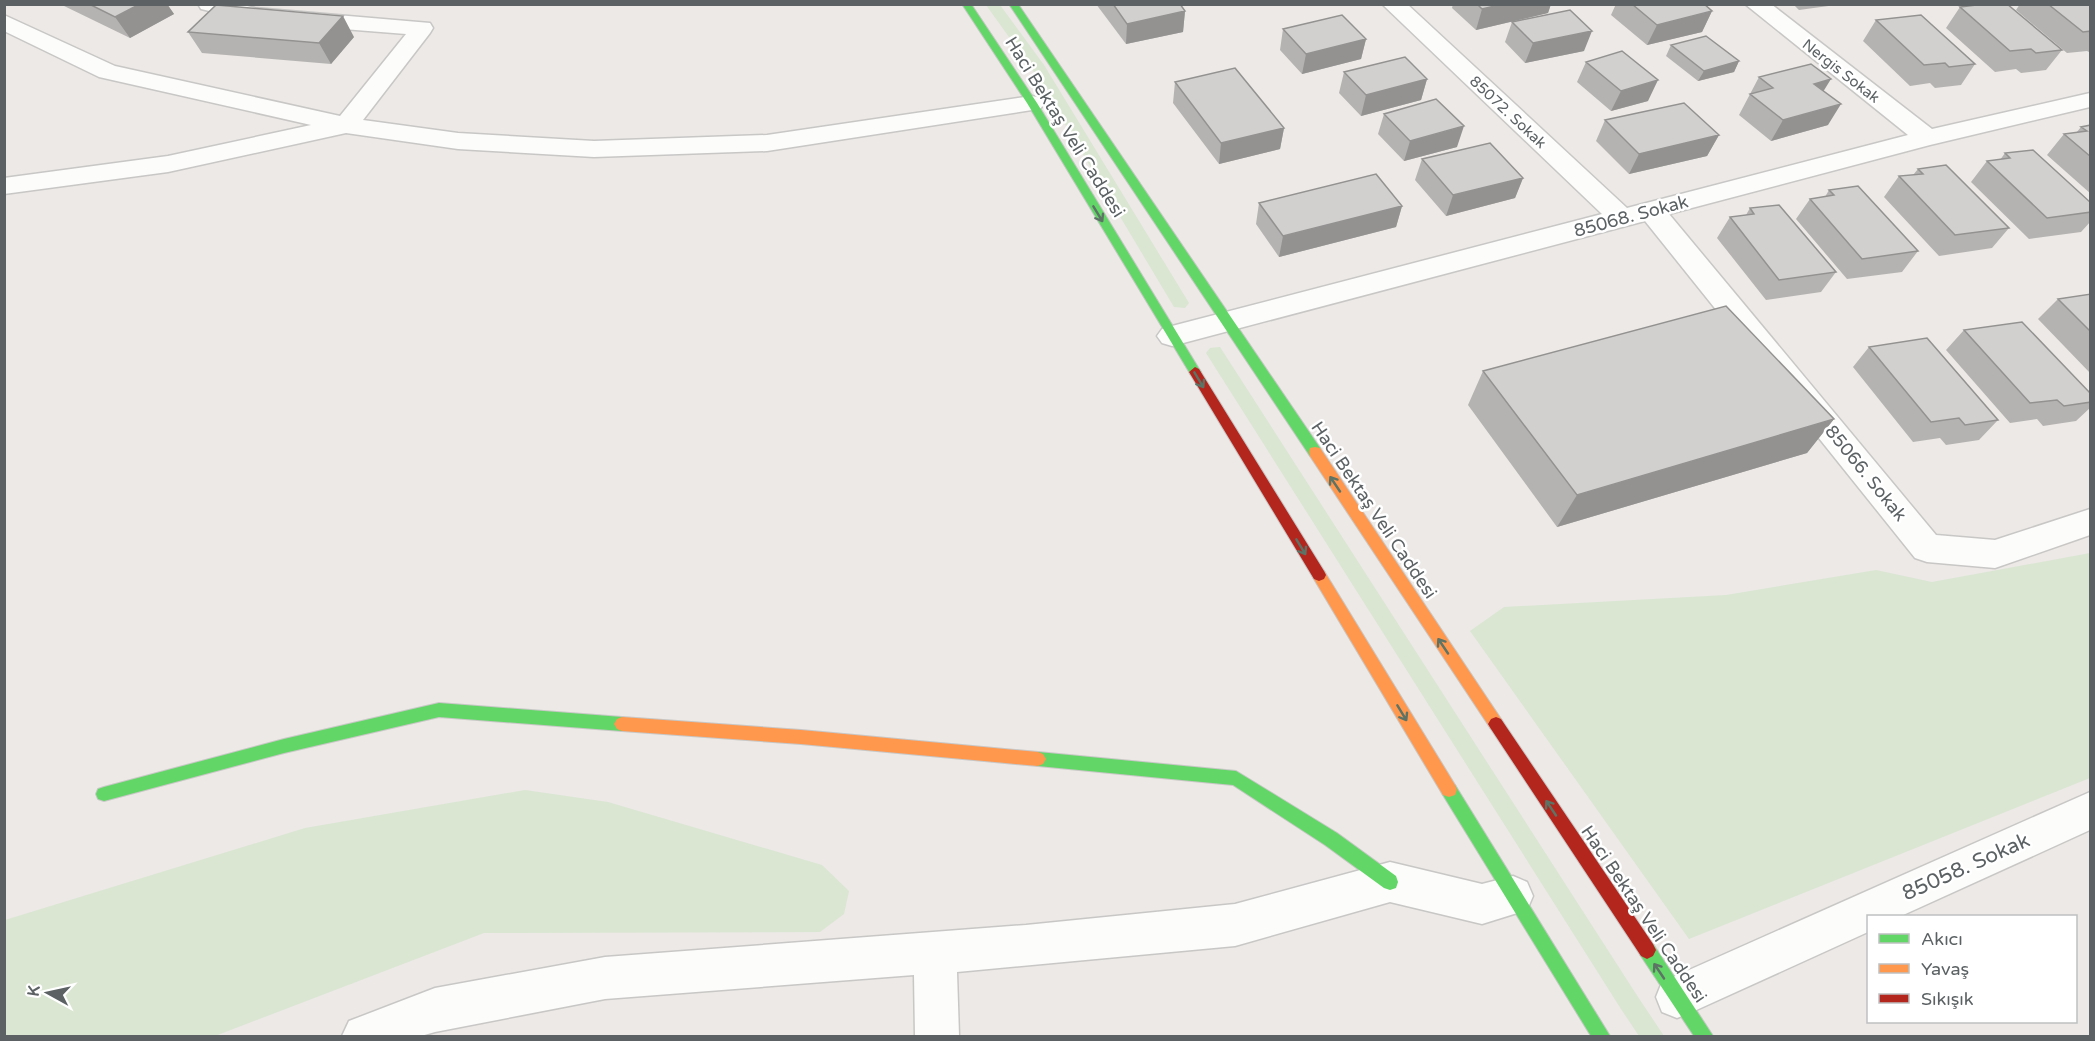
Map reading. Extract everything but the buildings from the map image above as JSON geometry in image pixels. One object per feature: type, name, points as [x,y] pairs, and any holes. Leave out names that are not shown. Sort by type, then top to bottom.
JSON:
[{"type":"main road","name":"Haci Bektaş Veli Caddesi","points":[[966,4],[1032,103],[1513,896],[1602,1036]]},
{"type":"main road","name":"Haci Bektaş Veli Caddesi","points":[[1013,4],[1704,1036]]},
{"type":"main road","points":[[104,794],[284,746],[439,710],[801,738],[1236,778],[1332,839],[1390,882]]},
{"type":"street","points":[[4,186],[168,164],[346,125],[422,28],[255,15],[208,4]]},
{"type":"street","name":"85072. Sokak","points":[[1394,4],[1623,219]]},
{"type":"street","name":"Nergis Sokak","points":[[1756,4],[1927,138]]},
{"type":"street","points":[[4,22],[107,72],[346,125],[458,141],[606,149],[766,143],[1032,103]]},
{"type":"street","name":"85068. Sokak","points":[[1172,336],[1927,138],[2091,100]]},
{"type":"street","name":"85066. Sokak","points":[[1652,211],[1928,548],[1995,554],[2091,522]]},
{"type":"street","name":"85058. Sokak","points":[[1677,997],[2091,812]]},
{"type":"street","points":[[364,1036],[435,1010],[605,978],[935,954],[1235,925],[1390,882],[1482,904],[1513,896]]},
{"type":"street","points":[[935,954],[937,1036]]},
{"type":"green space","points":[[986,5],[1000,5],[1044,65],[1189,303],[1185,308],[1174,307],[1032,69]]},
{"type":"green space","points":[[1220,347],[1664,1036],[1639,1036],[1621,1009],[1206,353],[1210,348]]},
{"type":"green space","points":[[2090,553],[2090,778],[1689,939],[1470,631],[1504,607],[1726,595],[1876,570],[1932,582]]},
{"type":"green space","points":[[525,790],[608,802],[822,865],[849,891],[844,914],[820,932],[484,933],[215,1036],[5,1036],[5,920],[305,828]]},
{"type":"traffic: fast","points":[[966,4],[1032,103],[1195,372]]},
{"type":"traffic: fast","points":[[1013,4],[1315,452]]},
{"type":"traffic: fast","points":[[104,794],[284,746],[439,710],[622,724]]},
{"type":"traffic: fast","points":[[1038,759],[1236,778],[1331,839],[1390,882]]},
{"type":"traffic: fast","points":[[1449,790],[1601,1036]]},
{"type":"traffic: fast","points":[[1647,950],[1704,1036]]},
{"type":"traffic: slow","points":[[1315,452],[1496,724]]},
{"type":"traffic: slow","points":[[1319,575],[1449,790]]},
{"type":"traffic: slow","points":[[622,724],[801,737],[1038,759]]},
{"type":"traffic: jam","points":[[1195,372],[1319,575]]},
{"type":"traffic: jam","points":[[1496,724],[1647,950]]}]
